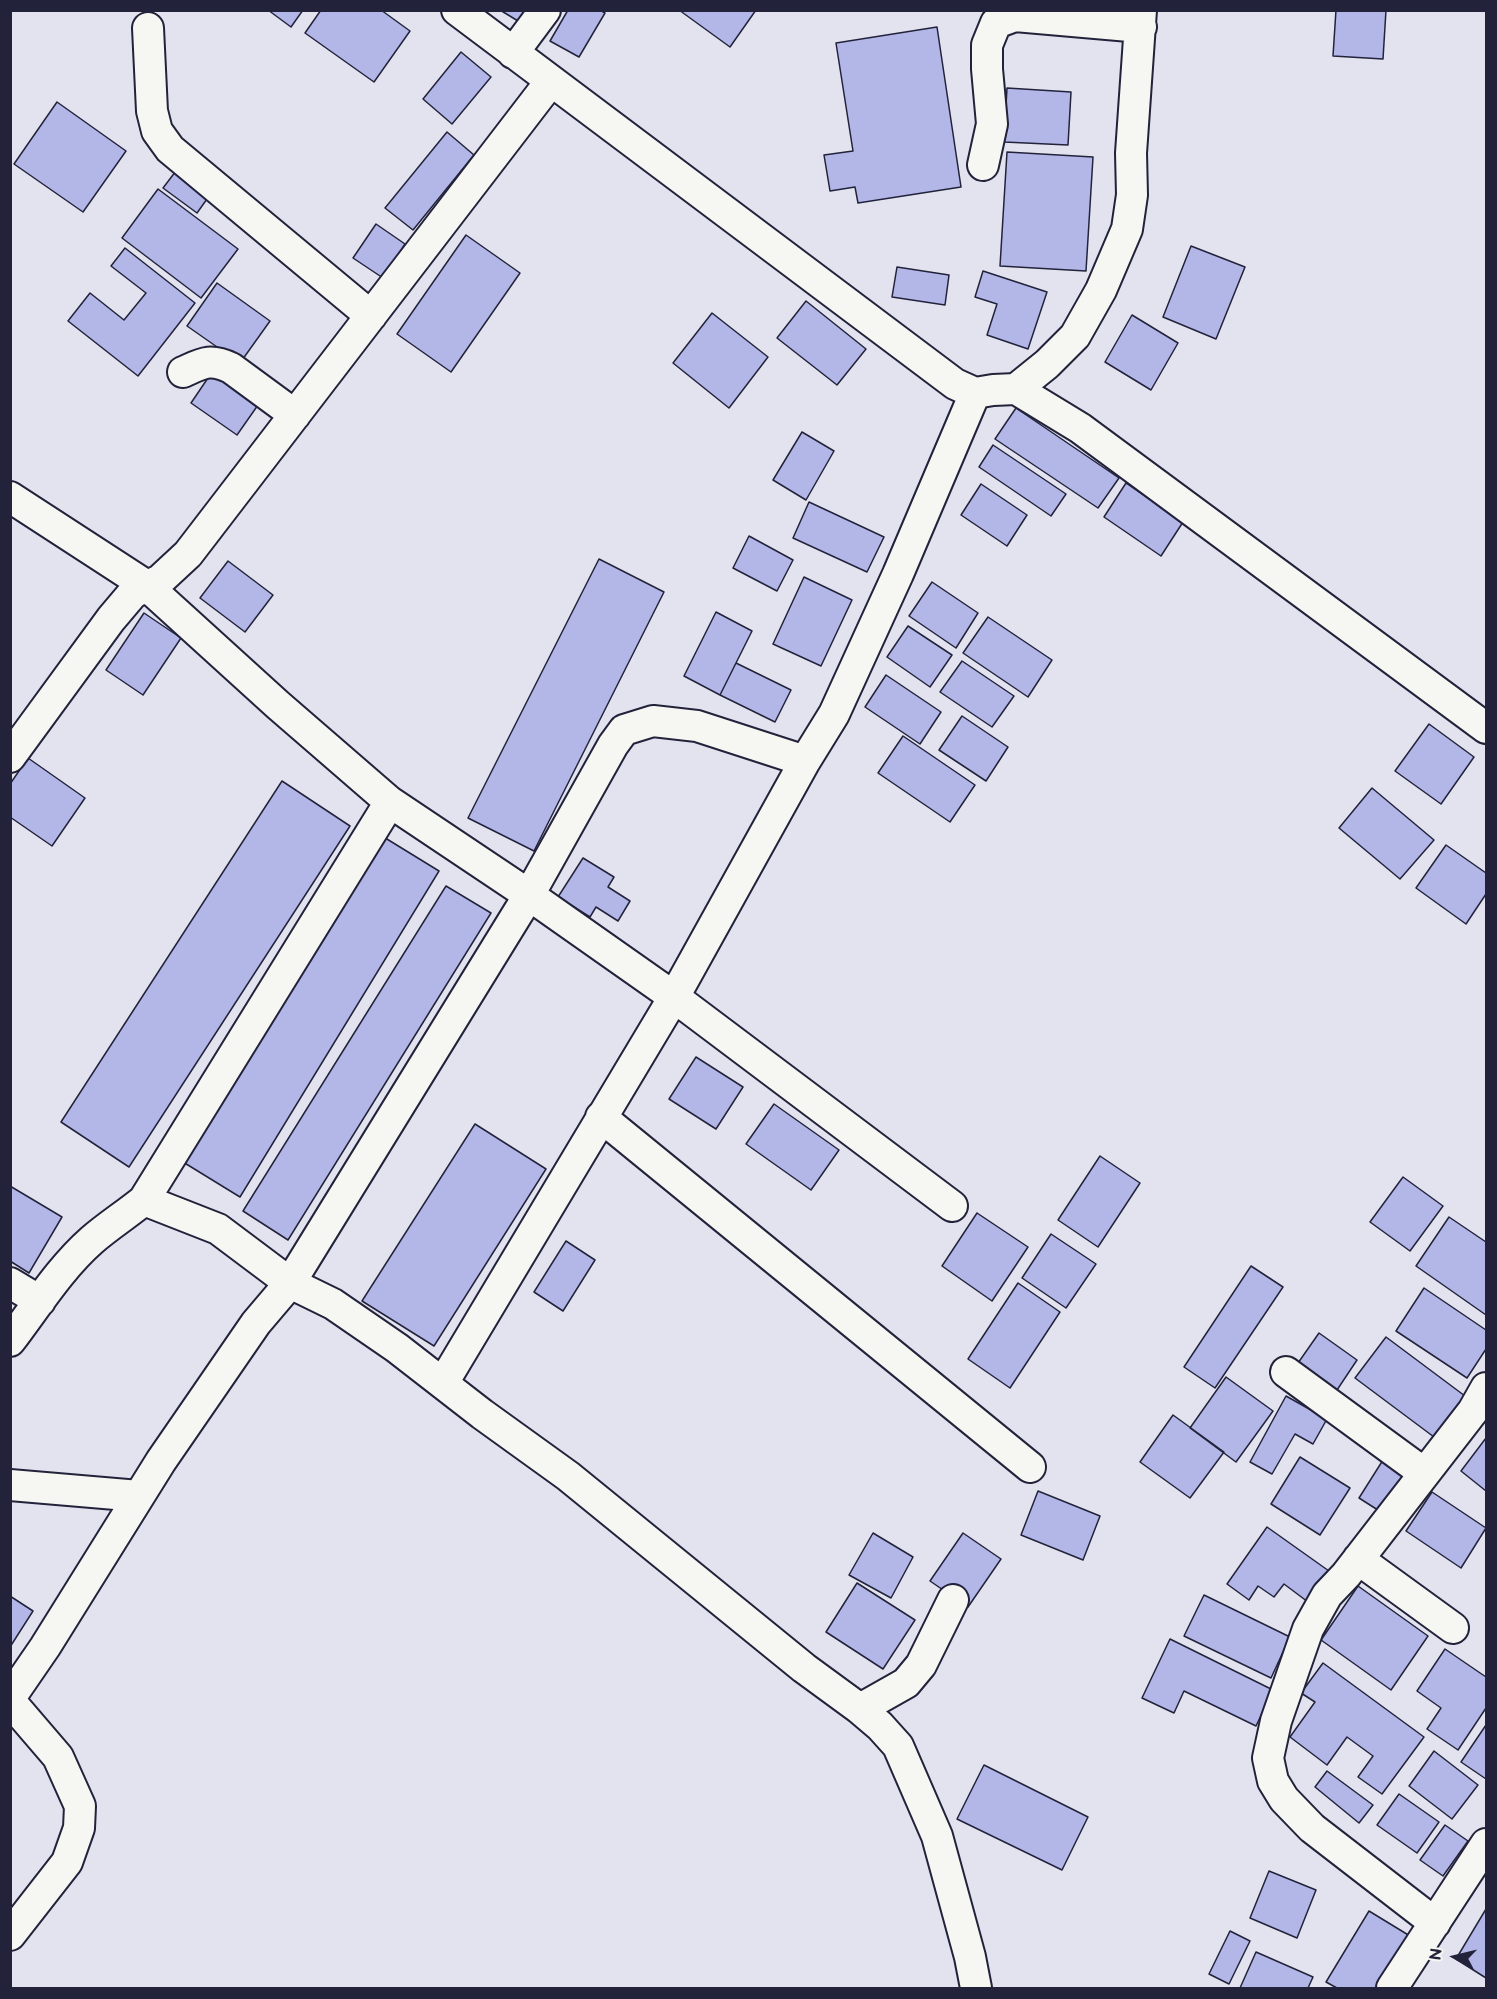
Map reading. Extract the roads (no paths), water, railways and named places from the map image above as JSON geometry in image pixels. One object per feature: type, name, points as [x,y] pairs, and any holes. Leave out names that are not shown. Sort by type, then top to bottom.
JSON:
[{"type":"street","points":[[458,10],[955,384],[975,393],[1016,389],[1080,428],[1486,728]]},
{"type":"street","points":[[513,53],[545,10]]},
{"type":"street","points":[[983,165],[992,124],[987,45],[996,23],[1015,16],[1141,19],[1131,153],[1132,195],[1126,229],[1101,290],[1075,336],[1047,364],[1016,389]]},
{"type":"street","points":[[148,28],[152,111],[157,131],[170,149],[371,316]]},
{"type":"street","points":[[10,757],[133,593],[160,580],[188,554],[551,81]]},
{"type":"street","points":[[183,372],[206,362],[220,363],[231,368],[295,415]]},
{"type":"street","points":[[443,1383],[674,997],[805,761],[834,714],[898,574],[975,393]]},
{"type":"street","points":[[10,497],[147,586],[278,705],[390,802],[529,895],[674,997],[952,1206]]},
{"type":"street","points":[[15,1919],[67,1862],[79,1828],[80,1806],[58,1757],[10,1700],[139,1496],[256,1323],[290,1283],[529,895],[613,745],[624,730],[653,722],[697,726],[805,761]]},
{"type":"street","points":[[10,1341],[57,1278],[92,1240],[144,1200],[390,802]]},
{"type":"street","points":[[601,1117],[1030,1467]]},
{"type":"street","points":[[144,1200],[218,1229],[290,1283],[333,1304],[397,1348],[568,1476],[804,1668],[880,1726],[898,1746],[937,1836],[970,1957],[976,1989]]},
{"type":"street","points":[[10,1283],[40,1301]]},
{"type":"street","points":[[1286,1372],[1424,1473]]},
{"type":"street","points":[[1435,1923],[1312,1828],[1284,1799],[1273,1781],[1268,1758],[1276,1721],[1308,1629],[1327,1594],[1346,1575],[1473,1411],[1486,1388]]},
{"type":"street","points":[[10,1485],[139,1496]]},
{"type":"street","points":[[1358,1559],[1453,1628]]},
{"type":"street","points":[[860,1709],[906,1683],[921,1665],[953,1600]]},
{"type":"street","points":[[1392,1989],[1486,1844]]}]
